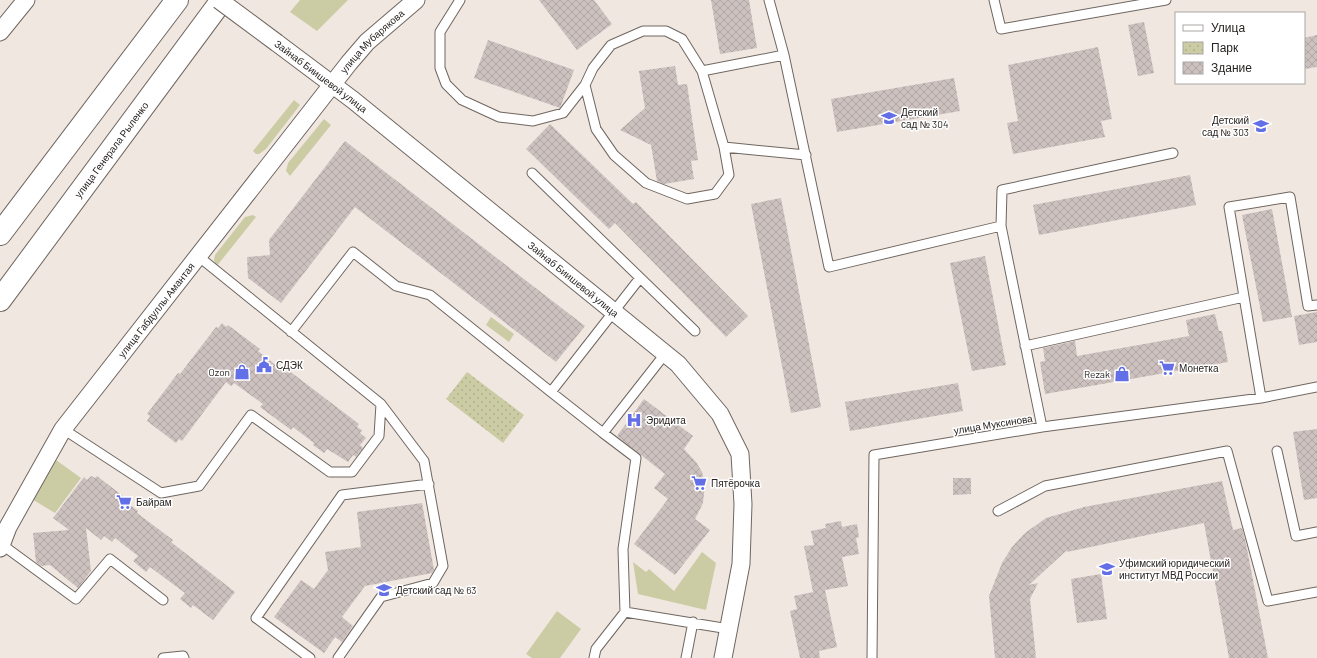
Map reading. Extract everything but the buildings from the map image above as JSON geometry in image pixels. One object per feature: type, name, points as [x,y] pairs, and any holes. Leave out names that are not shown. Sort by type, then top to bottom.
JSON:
[{"type":"main road","points":[[0,234],[177,0]]},
{"type":"main road","name":"улица Генерала Рыленко","points":[[0,300],[221,0]]},
{"type":"street","points":[[0,32],[26,0]]},
{"type":"street","name":"Зайнаб Биишевой улица","points":[[221,0],[359,105],[678,364],[720,414],[740,454],[743,504],[741,564],[723,658]]},
{"type":"street","name":"улица Мубарякова","points":[[332,85],[367,42],[416,0]]},
{"type":"street","name":"улица Габдуллы Амантая","points":[[1,546],[8,527],[63,429],[332,85]]},
{"type":"lane","points":[[460,0],[440,32],[440,68],[446,84],[462,100],[498,117],[533,121],[563,113],[585,85],[593,68],[611,45],[643,31],[666,31],[682,39],[702,71],[724,147],[729,175],[715,194],[688,199],[646,183],[614,155],[596,129],[585,85]]},
{"type":"lane","points":[[769,0],[784,55],[830,267],[1001,226]]},
{"type":"lane","points":[[994,0],[1001,30],[1166,0]]},
{"type":"lane","points":[[702,71],[784,55]]},
{"type":"lane","points":[[724,147],[806,155]]},
{"type":"lane","points":[[1042,427],[1001,226],[1002,190],[1174,153]]},
{"type":"lane","points":[[532,173],[695,331]]},
{"type":"lane","points":[[1261,398],[1229,207],[1290,197],[1308,306],[1317,305]]},
{"type":"lane","points":[[291,332],[353,252],[396,286],[430,295],[636,458],[623,550],[625,612],[596,649],[594,658]]},
{"type":"lane","points":[[198,256],[381,404],[424,460],[443,566],[433,583],[381,597],[338,658]]},
{"type":"lane","points":[[551,392],[640,278]]},
{"type":"lane","points":[[1025,346],[1244,297]]},
{"type":"lane","points":[[603,433],[665,354]]},
{"type":"lane","name":"улица Муксинова","points":[[872,658],[874,455],[1042,427],[1261,398],[1317,387]]},
{"type":"lane","points":[[63,429],[161,493],[199,486],[251,415],[330,472],[352,472],[380,436],[381,404]]},
{"type":"lane","points":[[998,511],[1045,486],[1227,451],[1268,601],[1317,592]]},
{"type":"lane","points":[[1278,451],[1296,536],[1317,532]]},
{"type":"lane","points":[[310,658],[256,618],[342,495],[429,484]]},
{"type":"lane","points":[[1,546],[76,599],[110,559],[163,600]]},
{"type":"lane","points":[[625,612],[729,629]]},
{"type":"lane","points":[[686,658],[693,622]]},
{"type":"lane","points":[[163,658],[183,656],[184,658]]},
{"type":"green space","points":[[300,0],[348,0],[317,31],[290,12]]},
{"type":"green space","points":[[294,100],[300,105],[266,149],[259,154],[256,154],[253,151]]},
{"type":"green space","points":[[324,119],[331,125],[290,176],[286,171],[288,163]]},
{"type":"green space","points":[[253,215],[256,217],[216,267],[214,260],[215,255],[245,217]]},
{"type":"green space","points":[[491,317],[514,334],[509,342],[486,325]]},
{"type":"green space","points":[[467,372],[524,415],[503,443],[446,399]]},
{"type":"green space","points":[[56,460],[81,478],[55,513],[30,498]]},
{"type":"green space","points":[[702,552],[716,563],[706,610],[638,594],[633,562],[646,572],[649,569],[674,591]]},
{"type":"green space","points":[[557,611],[581,629],[560,658],[532,658],[526,654]]},
{"type":"place","name":"Детский сад № 304","points":[[889,118]]},
{"type":"place","name":"Детский сад № 303","points":[[1261,126]]},
{"type":"place","name":"СДЭК","points":[[264,365]]},
{"type":"place","name":"Монетка","points":[[1167,368]]},
{"type":"place","name":"Ozon","points":[[242,372]]},
{"type":"place","name":"Rezak","points":[[1122,374]]},
{"type":"place","name":"Эридита","points":[[634,420]]},
{"type":"place","name":"Пятёрочка","points":[[699,483]]},
{"type":"place","name":"Байрам","points":[[124,502]]},
{"type":"place","name":"Уфимский юридический институт МВД России","points":[[1107,569]]},
{"type":"place","name":"Детский сад № 63","points":[[384,590]]}]
